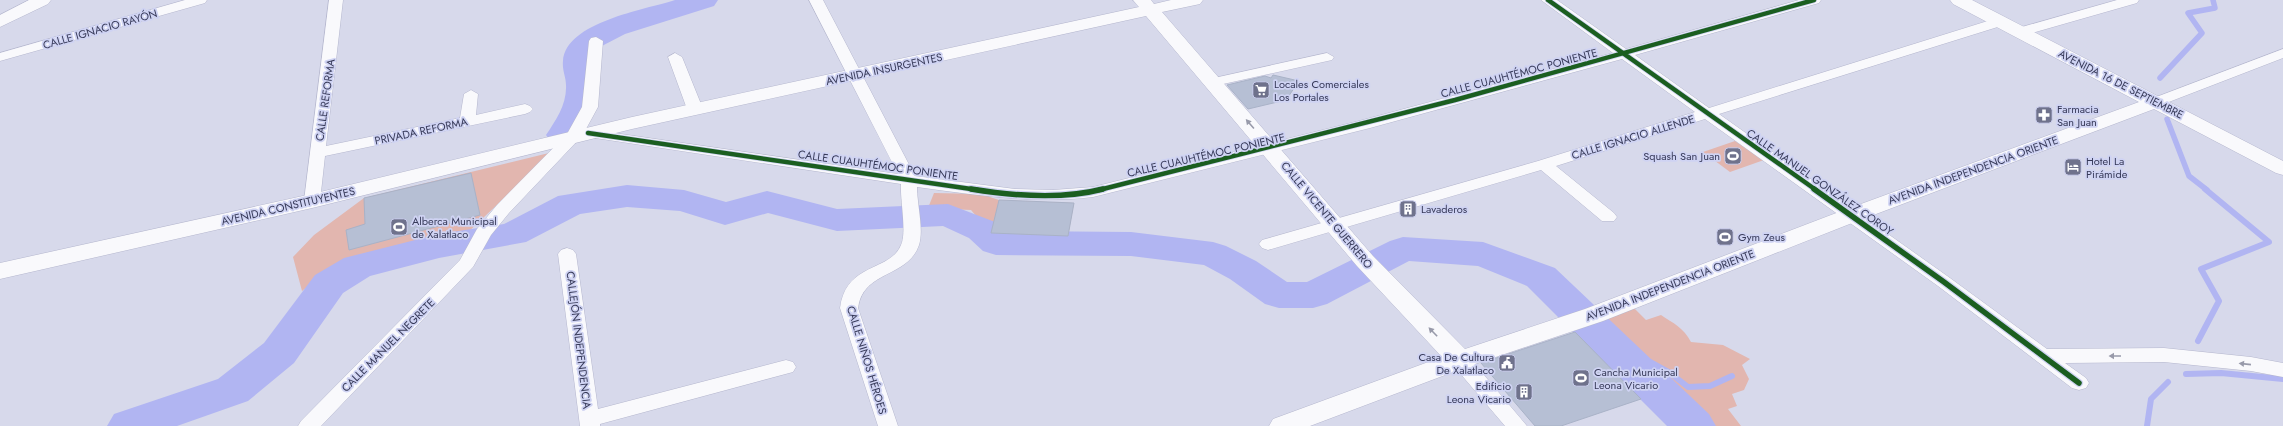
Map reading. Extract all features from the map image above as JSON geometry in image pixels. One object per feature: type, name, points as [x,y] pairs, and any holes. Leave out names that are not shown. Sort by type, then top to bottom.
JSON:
[{"type":"main road","points":[[0,22],[42,0]]},
{"type":"main road","name":"AVENIDA INSURGENTES","points":[[581,134],[854,76],[1146,5],[1194,0]]},
{"type":"main road","name":"AVENIDA 16 DE SEPTIEMBRE","points":[[1959,0],[2283,169]]},
{"type":"main road","name":"CALLE VICENTE GUERRERO","points":[[1146,5],[1214,82],[1365,261],[1460,360]]},
{"type":"main road","name":"AVENIDA INDEPENDENCIA ORIENTE","points":[[1282,426],[1460,360],[1594,315],[1851,216],[2156,102]]},
{"type":"main road","name":"AVENIDA CONSTITUYENTES","points":[[0,271],[312,201],[581,134]]},
{"type":"street","name":"CALLE IGNACIO RAYÓN","points":[[0,57],[200,0]]},
{"type":"street","name":"CALLE REFORMA","points":[[312,201],[336,0]]},
{"type":"street","points":[[816,0],[909,180]]},
{"type":"street","name":"CALLE MANUEL GONZÁLEZ COROY","points":[[1548,0],[2046,356],[2079,383]]},
{"type":"street","name":"CALLE CUAUHTÉMOC PONIENTE","points":[[581,134],[988,192],[1034,196],[1064,196],[1093,192],[1272,150],[1624,55],[1814,0]]},
{"type":"street","points":[[2020,32],[2132,0]]},
{"type":"street","name":"CALLE IGNACIO ALLENDE","points":[[1268,244],[1335,226],[1544,164],[2000,22]]},
{"type":"street","points":[[581,134],[590,107],[596,41]]},
{"type":"street","name":"AVENIDA INDEPENDENCIA ORIENTE","points":[[2156,102],[2283,53]]},
{"type":"street","points":[[675,57],[695,109]]},
{"type":"street","points":[[1214,82],[1327,57]]},
{"type":"street","points":[[467,121],[471,94]]},
{"type":"street","name":"PRIVADA REFORMA","points":[[318,153],[525,109]]},
{"type":"street","name":"CALLE MANUEL NEGRETE","points":[[308,426],[431,302],[467,263],[483,233],[503,209],[581,134]]},
{"type":"street","points":[[1544,164],[1608,217]]},
{"type":"street","name":"CALLE NIÑOS HÉROES","points":[[888,426],[849,308],[849,301],[853,290],[862,281],[898,259],[907,251],[912,240],[909,208],[909,180]]},
{"type":"street","name":"CALLEJÓN INDEPENDENCIA","points":[[568,254],[589,422]]},
{"type":"street","points":[[2046,356],[2164,355],[2251,364],[2283,370]]},
{"type":"street","name":"CALLE VICENTE GUERRERO","points":[[1460,360],[1517,426]]},
{"type":"street","points":[[589,422],[786,367]]},
{"type":"shaded area","name":"Squash San Juan","points":[[1735,141],[1764,160],[1730,172],[1703,152]]},
{"type":"shaded area","name":"Alberca Municipal de Xalatlaco","points":[[553,152],[464,236],[370,253],[328,270],[302,291],[293,257],[314,235],[364,198]]},
{"type":"shaded area","points":[[934,193],[981,194],[999,200],[1074,203],[1068,236],[1021,239],[991,233],[971,210],[928,208]]},
{"type":"shaded area","points":[[1631,305],[1646,320],[1661,315],[1674,323],[1682,329],[1691,342],[1723,345],[1750,359],[1742,365],[1749,379],[1744,390],[1732,394],[1737,406],[1728,409],[1741,426],[1702,426],[1592,320]]},
{"type":"building","name":"Locales Comerciales Los Portales","points":[[1273,75],[1299,81],[1286,100],[1248,109],[1227,85],[1265,76],[1271,78]]},
{"type":"building","name":"Alberca Municipal de Xalatlaco","points":[[471,173],[480,215],[349,250],[346,230],[365,224],[364,198]]},
{"type":"building","points":[[999,200],[1074,203],[1068,236],[991,233]]},
{"type":"building","points":[[1575,332],[1641,399],[1561,426],[1535,426],[1481,363]]},
{"type":"waterway","points":[[563,135],[574,119],[578,106],[582,87],[578,69],[578,60],[583,46],[588,41],[615,28],[704,0]]},
{"type":"waterway","points":[[2160,78],[2202,33],[2188,13],[2215,8],[2213,0]]},
{"type":"waterway","points":[[2167,119],[2189,176],[2207,190]]},
{"type":"waterway","points":[[2198,341],[2219,301],[2201,269],[2269,242],[2205,189]]},
{"type":"waterway","points":[[129,426],[233,390],[279,353],[329,284],[357,267],[439,246],[513,234],[571,204],[627,196],[684,201],[725,214],[767,202],[837,220],[948,215],[982,230],[996,243],[1131,244],[1213,254],[1243,270],[1279,295],[1313,295],[1403,249],[1483,254],[1541,277],[1694,426]]},
{"type":"waterway","points":[[1606,339],[1629,343]]},
{"type":"waterway","points":[[1650,362],[1670,373],[1688,387],[1710,386],[1732,376]]},
{"type":"waterway","points":[[2186,374],[2221,373],[2283,379]]},
{"type":"waterway","points":[[2147,426],[2151,399],[2168,382]]},
{"type":"cycle path","points":[[1548,0],[1944,282],[2079,383]]},
{"type":"cycle path","points":[[588,133],[988,192],[1040,195],[1080,194],[1274,148],[1545,76],[1814,0]]},
{"type":"place","name":"Locales Comerciales Los Portales","points":[[1261,90]]},
{"type":"place","name":"Farmacia San Juan","points":[[2044,115]]},
{"type":"place","name":"Squash San Juan","points":[[1733,156]]},
{"type":"place","name":"Hotel La Pirámide","points":[[2073,167]]},
{"type":"place","name":"Lavaderos","points":[[1408,209]]},
{"type":"place","name":"Alberca Municipal de Xalatlaco","points":[[399,227]]},
{"type":"place","name":"Gym Zeus","points":[[1725,237]]},
{"type":"place","name":"Casa De Cultura De Xalatlaco","points":[[1507,363]]},
{"type":"place","name":"Cancha Municipal Leona Vicario","points":[[1581,378]]},
{"type":"place","name":"Edificio Leona Vicario","points":[[1524,392]]}]
